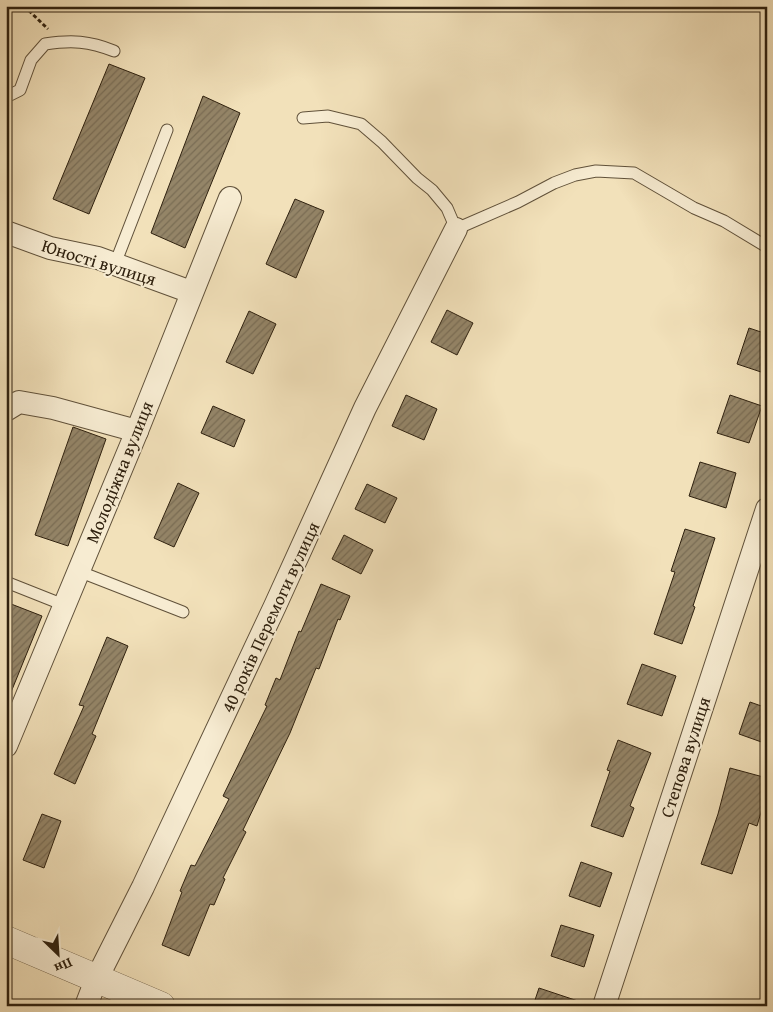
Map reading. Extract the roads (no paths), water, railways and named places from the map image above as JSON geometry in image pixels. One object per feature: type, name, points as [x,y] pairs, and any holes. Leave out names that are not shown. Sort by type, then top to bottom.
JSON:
[{"type":"street","name":"Молодіжна вулиця","points":[[6,746],[137,431],[230,198]]},
{"type":"street","name":"40 років Перемоги вулиця","points":[[86,1006],[96,980],[148,878],[366,408],[456,229]]},
{"type":"street","name":"Юності вулиця","points":[[6,232],[50,248],[98,258],[191,292]]},
{"type":"street","points":[[6,410],[19,402],[53,408],[137,431]]},
{"type":"street","name":"Степова вулиця","points":[[604,1006],[767,509]]},
{"type":"street","points":[[6,940],[96,980],[161,1006]]},
{"type":"lane","points":[[6,97],[20,90],[31,60],[45,44],[71,40],[97,44],[114,51]]},
{"type":"lane","points":[[303,118],[328,116],[361,124],[432,190],[448,208],[456,229],[575,175],[596,171],[610,173],[634,172],[694,208],[724,221],[767,247]]},
{"type":"lane","points":[[114,264],[167,130]]},
{"type":"lane","points":[[78,571],[184,612]]},
{"type":"lane","points":[[6,582],[64,605]]}]
